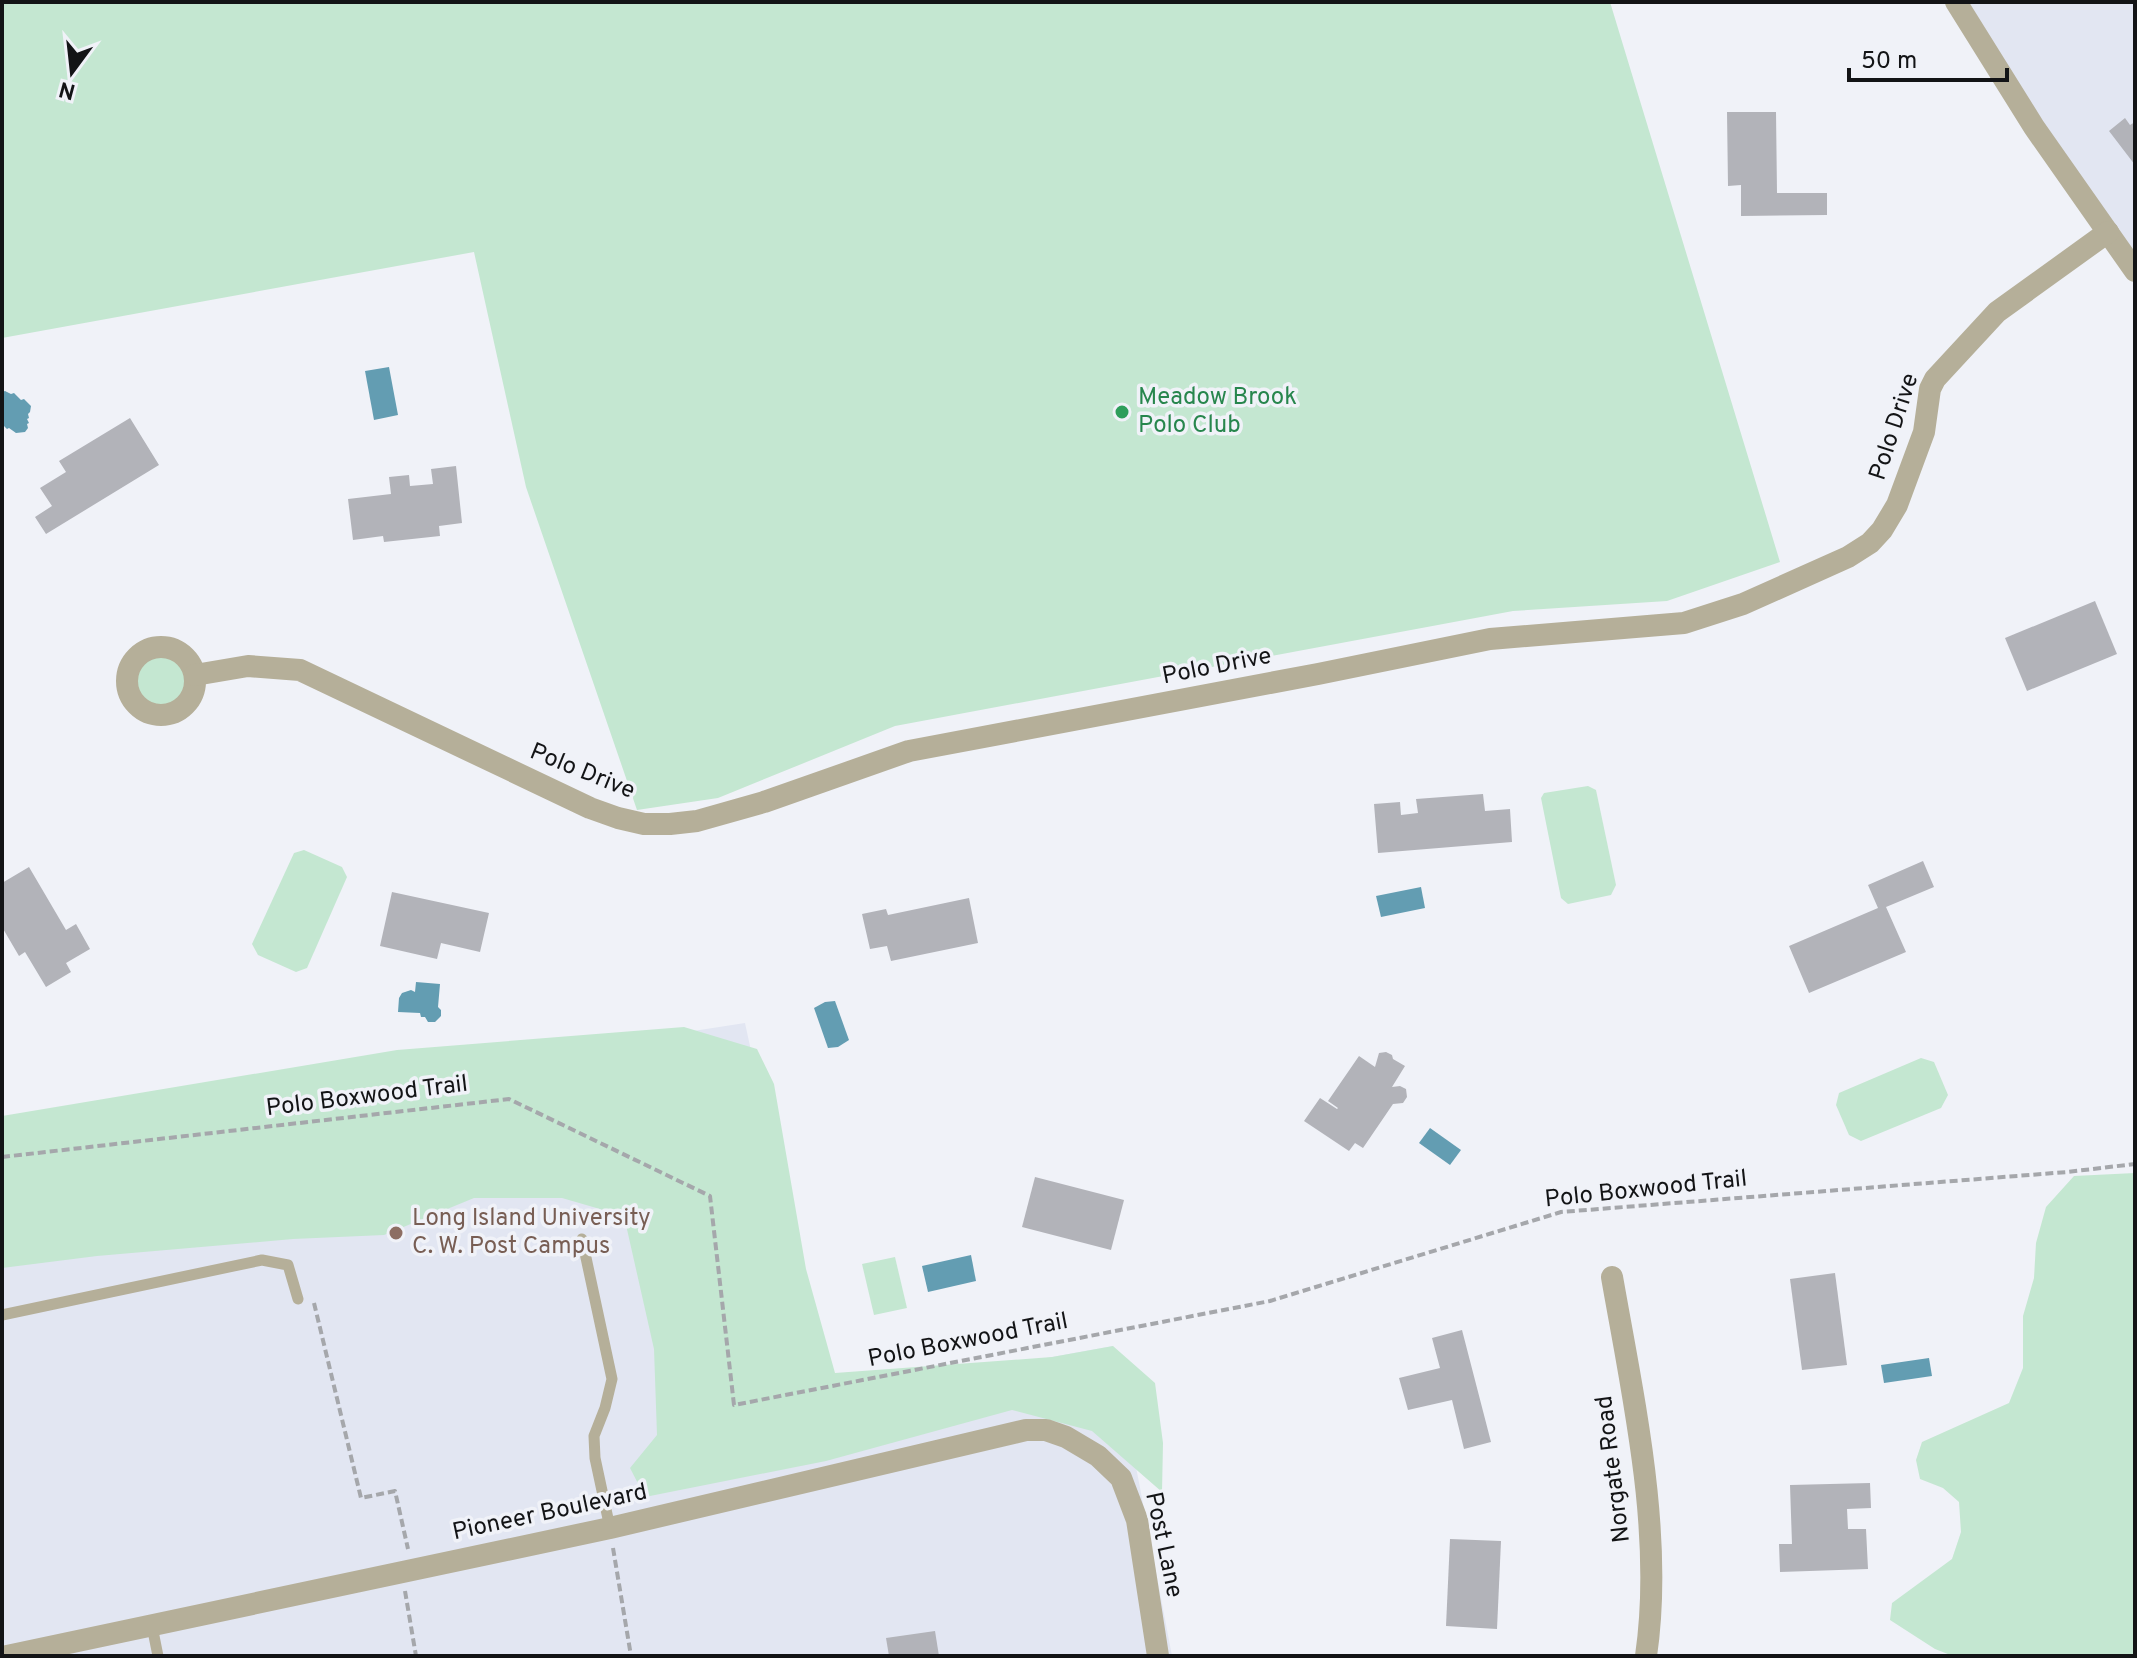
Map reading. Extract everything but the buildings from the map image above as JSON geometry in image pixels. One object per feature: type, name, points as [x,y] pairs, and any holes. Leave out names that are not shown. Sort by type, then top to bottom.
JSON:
[{"type":"street","points":[[1956,2],[2034,127],[2135,271]]},
{"type":"street","name":"Polo Drive","points":[[195,675],[248,666],[300,670],[590,808],[644,824],[670,824],[697,821],[764,802],[909,751],[1490,639],[1684,623],[1743,604],[1848,557],[1870,543],[1897,505],[1924,432],[1930,389],[1935,379],[1997,312],[2108,232]]},
{"type":"street","name":"Norgate Road","points":[[1612,1277],[1645,1476],[1651,1562],[1650,1634],[1646,1656]]},
{"type":"street","name":"Pioneer Boulevard","points":[[7,1656],[610,1528],[1026,1430],[1046,1430],[1066,1437],[1098,1456]]},
{"type":"street","name":"Post Lane","points":[[1098,1456],[1121,1478],[1137,1520],[1158,1656]]},
{"type":"lane","points":[[582,1239],[612,1379],[594,1436],[595,1458],[610,1528]]},
{"type":"lane","points":[[2,1315],[262,1260],[288,1265],[298,1299]]},
{"type":"lane","points":[[152,1626],[158,1656]]},
{"type":"path","name":"Polo Boxwood Trail","points":[[2,1157],[509,1099],[710,1196],[734,1405],[1270,1301],[1561,1212],[2135,1164]]},
{"type":"path","points":[[312,1296],[361,1498],[395,1491],[417,1587],[405,1591],[416,1656]]},
{"type":"path","points":[[610,1528],[631,1656]]},
{"type":"shaded area","points":[[1956,2],[2135,2],[2135,271]]},
{"type":"shaded area","name":"Long Island University C. W. Post Campus","points":[[745,1023],[826,1398],[1113,1346],[1172,1656],[2,1656],[2,1119],[472,1065]]},
{"type":"green space","name":"Meadow Brook Polo Club","points":[[2,2],[1610,2],[1780,562],[1667,601],[1513,611],[895,726],[718,798],[637,810],[526,487],[474,252],[2,338]]},
{"type":"green space","points":[[162,651],[173,653],[183,660],[190,670],[190,692],[183,702],[173,709],[162,711],[151,709],[141,702],[134,692],[132,681],[134,670],[141,660],[151,653]]},
{"type":"green space","points":[[1588,786],[1596,790],[1616,885],[1611,895],[1568,904],[1561,898],[1541,798],[1544,793]]},
{"type":"green space","points":[[304,850],[342,867],[347,877],[307,968],[296,972],[258,955],[252,944],[294,853]]},
{"type":"green space","points":[[684,1027],[757,1049],[774,1084],[806,1269],[835,1373],[1052,1357],[1113,1346],[1155,1383],[1163,1443],[1162,1492],[1092,1431],[1012,1410],[826,1461],[645,1497],[630,1468],[657,1435],[654,1349],[624,1216],[562,1198],[474,1198],[384,1235],[293,1239],[97,1256],[2,1268],[2,1116],[397,1050]]},
{"type":"green space","points":[[1921,1058],[1934,1062],[1948,1095],[1941,1108],[1861,1141],[1849,1135],[1836,1105],[1839,1093]]},
{"type":"green space","points":[[2135,1173],[2135,1656],[1953,1656],[1935,1649],[1890,1620],[1892,1603],[1952,1559],[1961,1532],[1959,1502],[1943,1488],[1920,1479],[1916,1460],[1922,1442],[2009,1403],[2023,1368],[2023,1316],[2034,1278],[2036,1243],[2046,1207],[2074,1176]]},
{"type":"green space","points":[[895,1257],[907,1308],[874,1315],[862,1264]]},
{"type":"water","points":[[389,367],[398,415],[374,420],[365,371]]},
{"type":"water","points":[[2,392],[14,393],[31,406],[25,432],[16,433],[2,427]]},
{"type":"water","points":[[1421,887],[1425,908],[1381,917],[1376,896]]},
{"type":"water","points":[[416,982],[440,984],[438,1007],[441,1016],[435,1022],[428,1022],[420,1013],[398,1012],[402,993],[415,992]]},
{"type":"water","points":[[835,1001],[849,1040],[838,1047],[828,1048],[814,1008]]},
{"type":"water","points":[[1430,1128],[1461,1150],[1450,1165],[1419,1143]]},
{"type":"water","points":[[971,1255],[976,1281],[928,1292],[922,1266]]},
{"type":"water","points":[[1929,1358],[1932,1376],[1884,1383],[1881,1365]]},
{"type":"place","name":"Meadow Brook Polo Club","points":[[1122,412]]},
{"type":"place","name":"Long Island University C. W. Post Campus","points":[[396,1233]]}]
